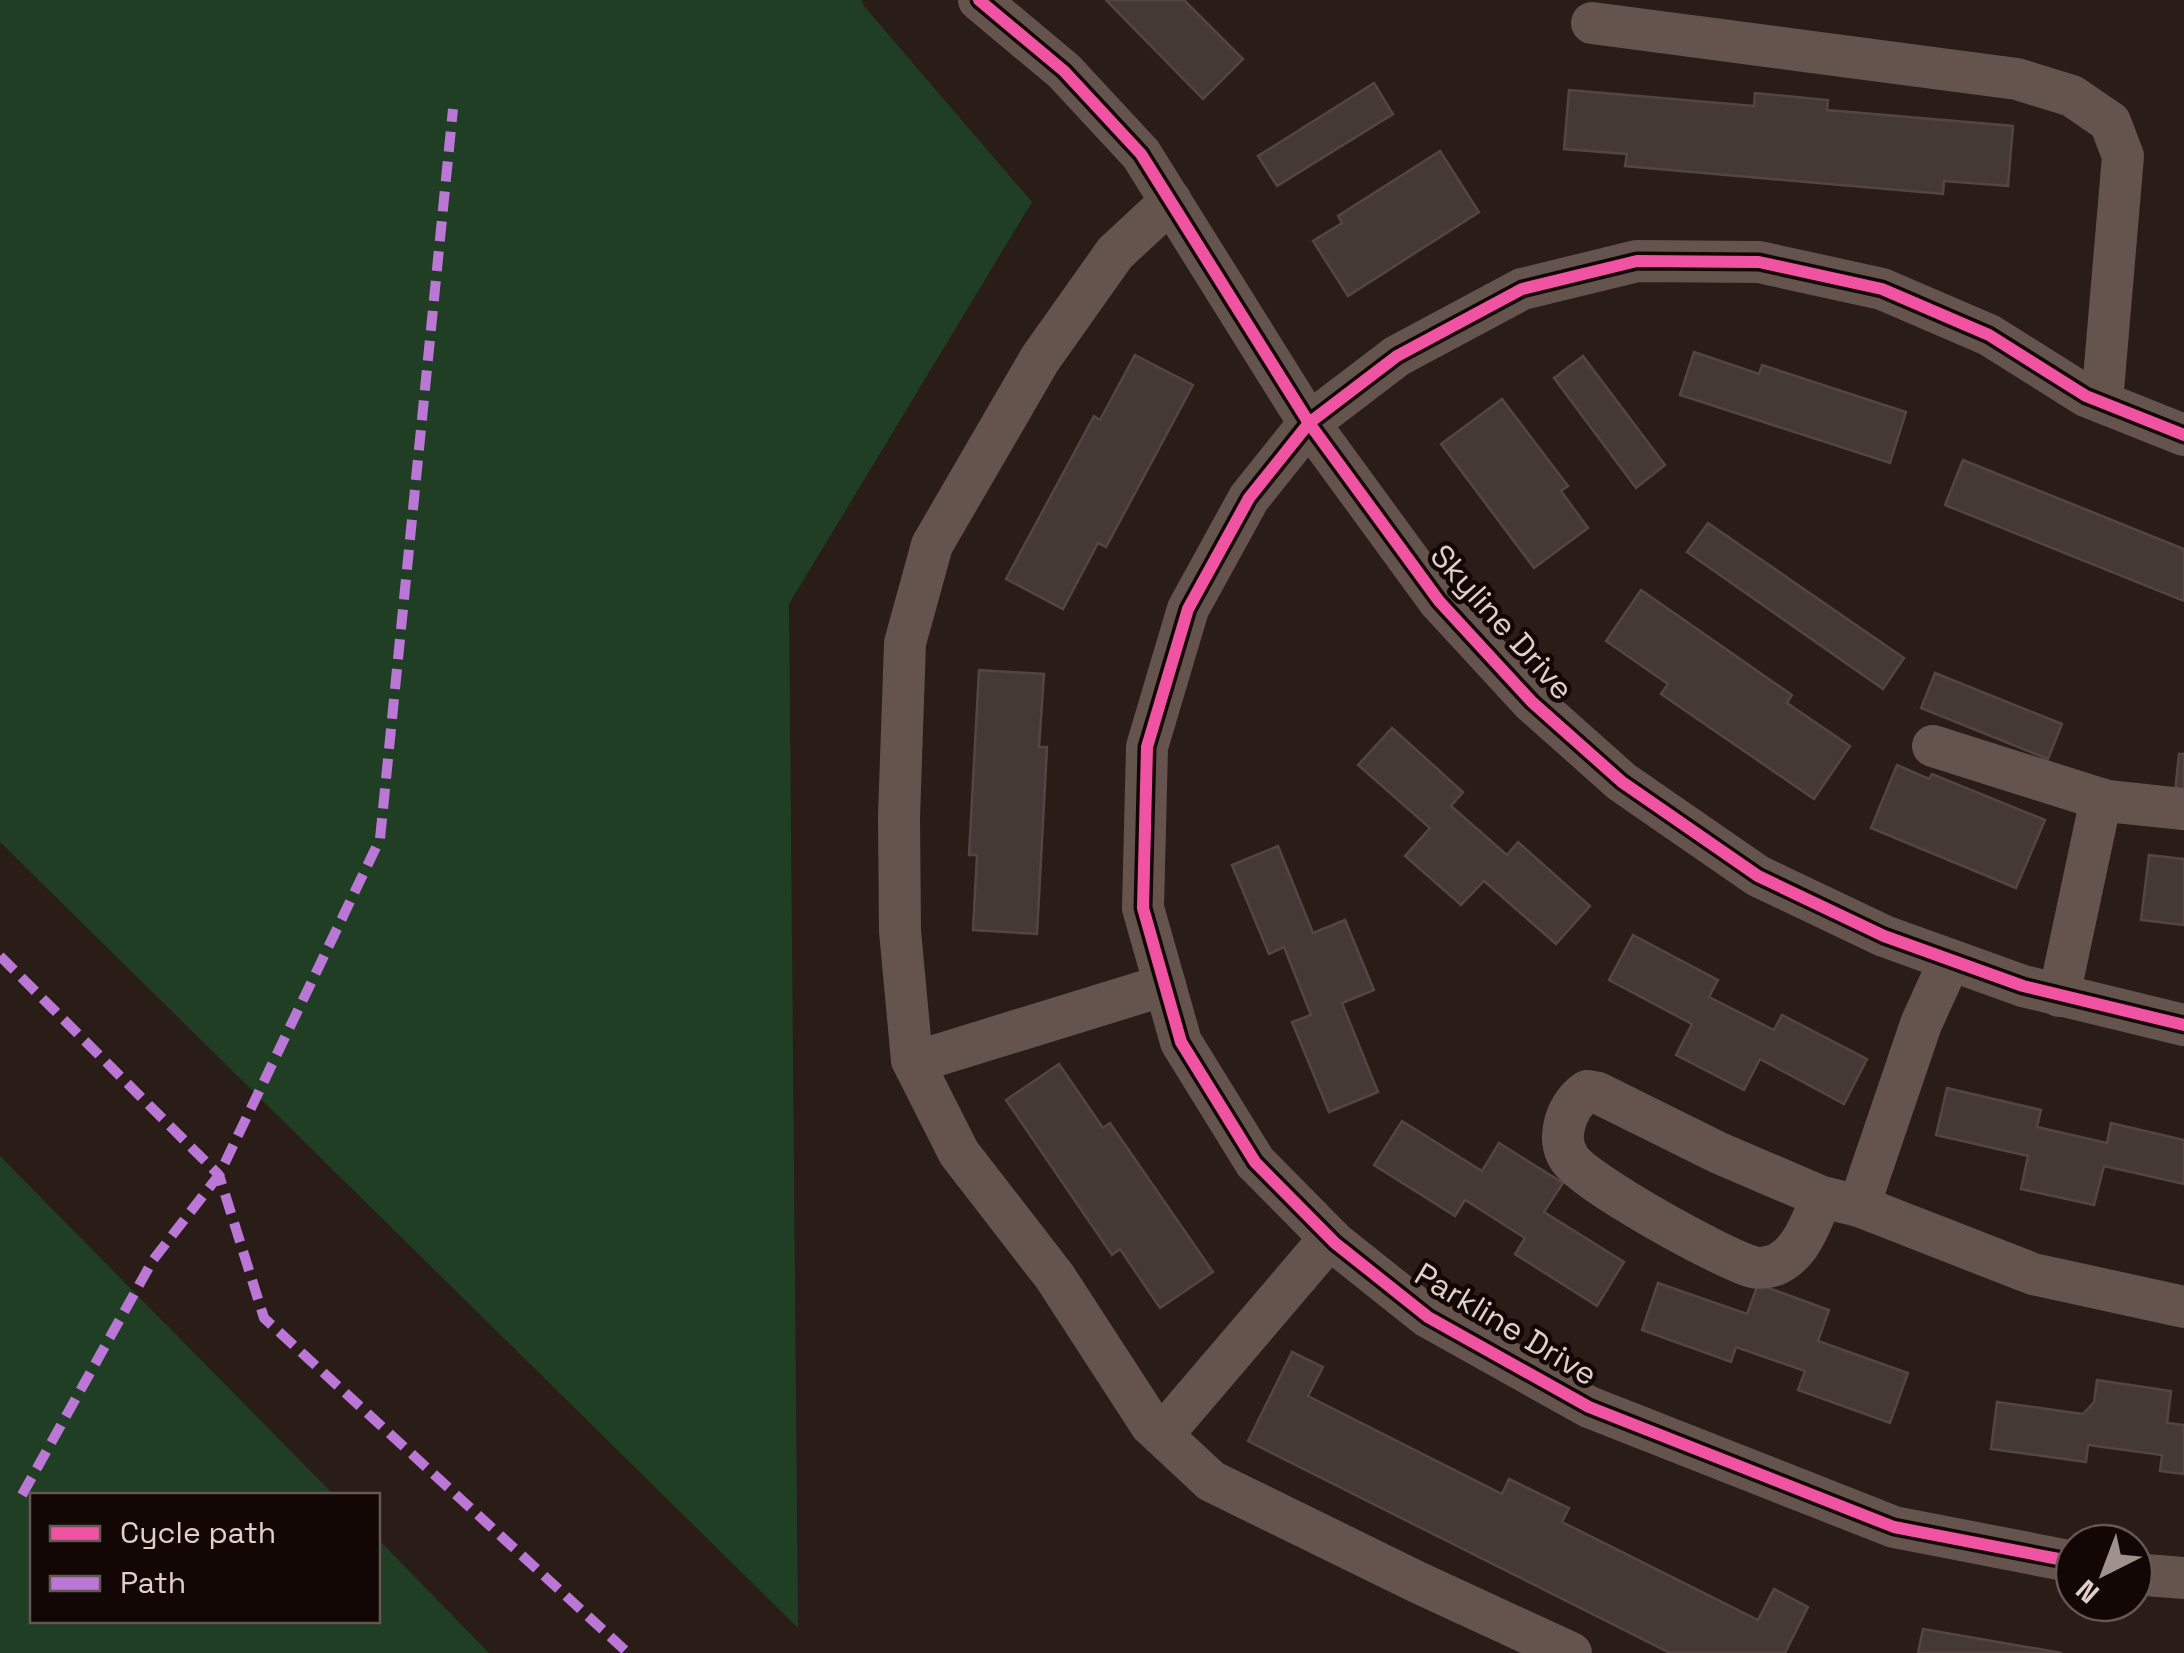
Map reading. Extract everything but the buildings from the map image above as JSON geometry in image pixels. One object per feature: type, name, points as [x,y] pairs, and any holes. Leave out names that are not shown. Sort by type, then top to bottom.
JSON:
[{"type":"street","name":"Skyline Drive","points":[[980,0],[1064,71],[1141,154],[1309,423],[1439,601],[1532,702],[1622,782],[1758,876],[1884,936],[2022,986],[2184,1026]]},
{"type":"street","points":[[1592,23],[2017,79],[2072,96],[2110,122],[2123,156],[2102,402]]},
{"type":"street","points":[[1171,201],[1115,253],[1040,359],[932,544],[904,643],[900,931],[912,1060],[959,1153],[1055,1277],[1151,1425],[1211,1480],[1570,1653]]},
{"type":"street","name":"Parkline Drive","points":[[2054,1558],[1894,1527],[1589,1408],[1428,1317],[1330,1238],[1254,1162],[1182,1042],[1143,908],[1147,748],[1188,609],[1249,498],[1309,423],[1397,356],[1522,290],[1636,261],[1758,262],[1882,289],[1989,335],[2086,396],[2184,435]]},
{"type":"street","points":[[1933,746],[2100,799],[2184,809]]},
{"type":"street","points":[[2060,996],[2100,799]]},
{"type":"street","points":[[1950,960],[1840,1202],[1778,1264],[1758,1269],[1719,1254],[1605,1188],[1570,1161],[1561,1139],[1566,1120],[1578,1098],[1587,1091],[1598,1092],[1719,1153],[1840,1202],[2033,1274],[2184,1306]]},
{"type":"street","points":[[912,1060],[1165,985]]},
{"type":"street","points":[[1162,1435],[1330,1238]]},
{"type":"street","points":[[2154,1576],[2184,1578]]},
{"type":"green space","points":[[0,0],[862,0],[1032,202],[789,604],[798,1628],[0,842]]},
{"type":"green space","points":[[0,1156],[332,1493],[30,1493],[30,1623],[380,1623],[380,1541],[489,1653],[0,1653]]},
{"type":"marked path","points":[[22,1495],[153,1260],[219,1175],[380,839],[453,109]]},
{"type":"marked path","points":[[0,956],[219,1175],[264,1318],[628,1653]]},
{"type":"cycle path","points":[[979,0],[1064,71],[1141,154],[1309,423],[1439,601],[1532,702],[1622,782],[1758,876],[1884,936],[2023,986],[2184,1025]]},
{"type":"cycle path","points":[[2054,1558],[1894,1527],[1589,1407],[1428,1317],[1335,1243],[1255,1162],[1181,1042],[1143,908],[1147,747],[1188,609],[1249,498],[1309,423],[1397,356],[1522,289],[1637,261],[1759,262],[1882,289],[1989,335],[2086,396],[2184,435]]}]
